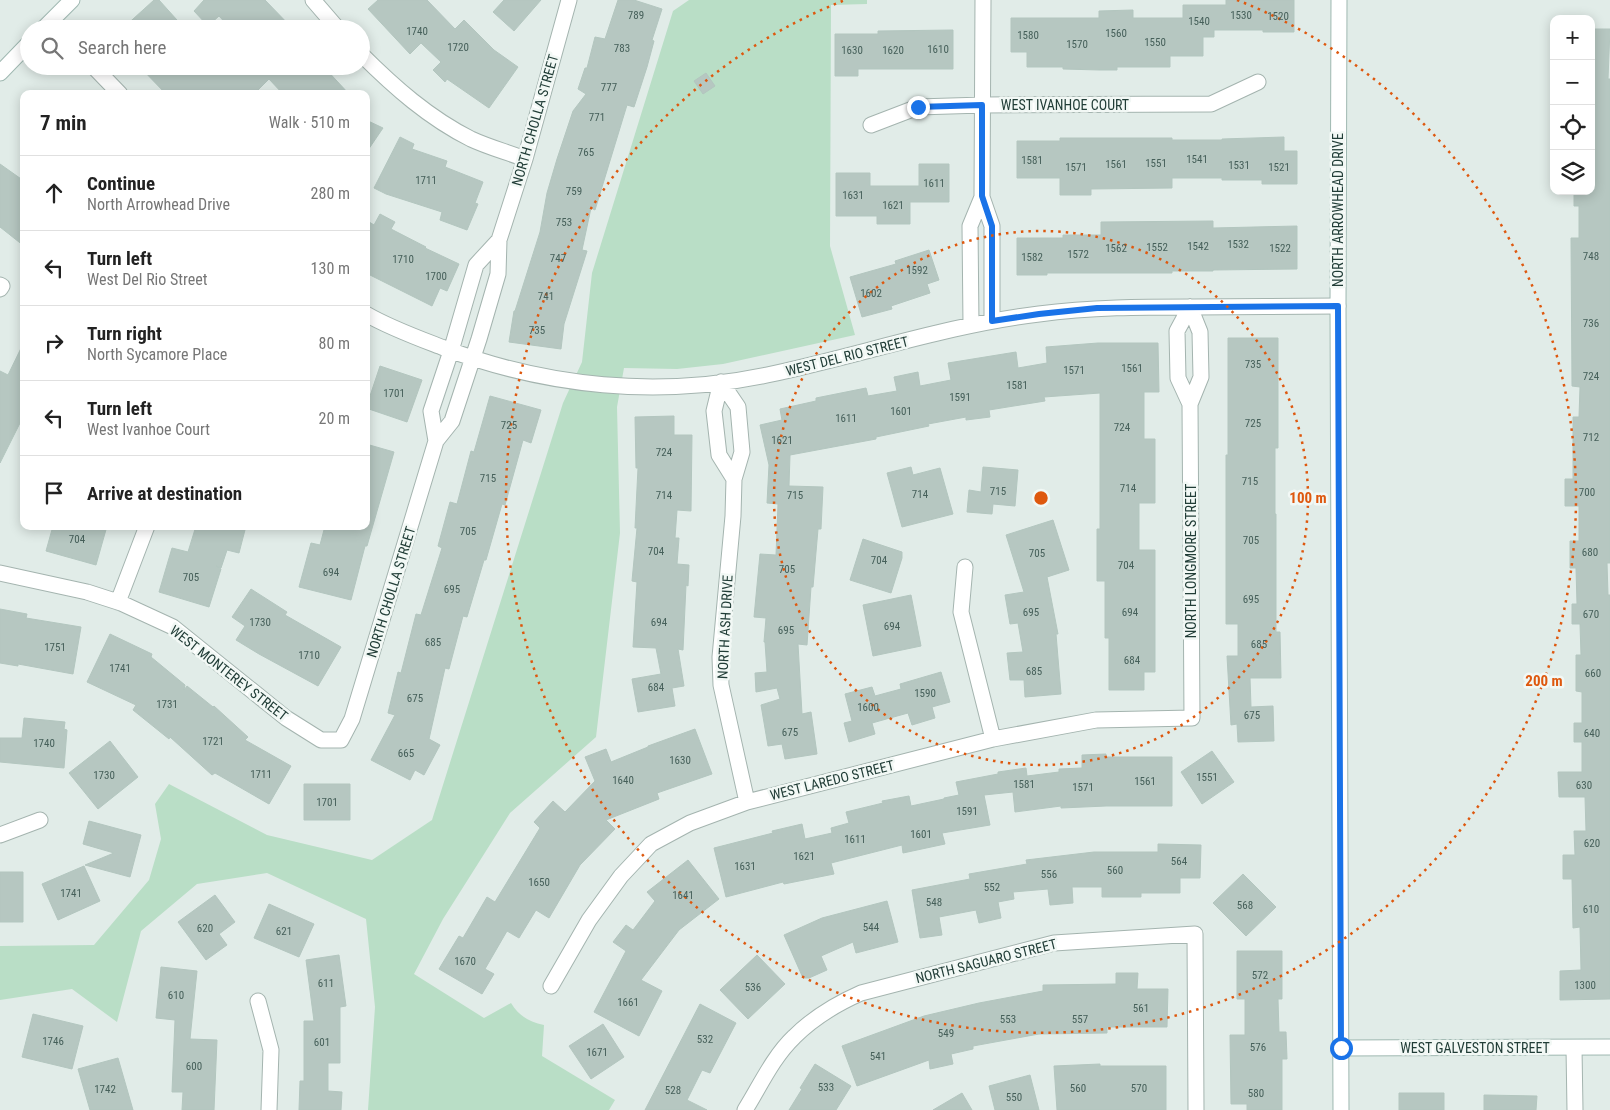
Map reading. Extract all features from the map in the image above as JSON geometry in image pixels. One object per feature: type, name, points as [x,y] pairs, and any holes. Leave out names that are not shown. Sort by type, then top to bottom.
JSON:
[{"type":"street","points":[[56,20],[72,0]]},
{"type":"street","points":[[313,0],[330,20]]},
{"type":"street","name":"NORTH CHOLLA STREET","points":[[341,740],[352,719],[436,441],[452,421],[498,274],[499,240],[525,159],[569,0]]},
{"type":"street","points":[[983,0],[982,196],[992,226],[992,321]]},
{"type":"street","name":"NORTH ARROWHEAD DRIVE","points":[[1339,0],[1340,1110]]},
{"type":"street","points":[[0,72],[20,52]]},
{"type":"street","points":[[370,63],[390,83],[417,105],[445,124],[472,139],[525,159]]},
{"type":"street","points":[[102,75],[116,90]]},
{"type":"street","name":"WEST IVANHOE COURT","points":[[872,125],[918,107],[1211,104],[1258,82]]},
{"type":"street","points":[[971,325],[970,226],[982,196]]},
{"type":"street","name":"NORTH CHOLLA STREET","points":[[436,441],[431,411],[476,265],[499,240]]},
{"type":"street","points":[[0,285],[2,286],[0,289]]},
{"type":"street","name":"WEST DEL RIO STREET","points":[[370,316],[424,341],[451,351],[537,376],[585,384],[651,388],[764,376],[971,325],[1039,314],[1097,308],[1338,306]]},
{"type":"street","name":"NORTH LONGMORE STREET","points":[[1190,307],[1177,331],[1178,378],[1190,404]]},
{"type":"street","name":"NORTH LONGMORE STREET","points":[[1190,307],[1200,332],[1201,377],[1190,404],[1192,718]]},
{"type":"street","points":[[721,382],[714,411],[719,455],[734,479]]},
{"type":"street","name":"NORTH ASH DRIVE","points":[[721,382],[738,407],[742,452],[734,479],[733,516],[722,624],[720,666],[724,700],[746,802]]},
{"type":"street","points":[[118,602],[145,530]]},
{"type":"street","points":[[965,567],[961,612],[993,740]]},
{"type":"street","name":"WEST MONTEREY STREET","points":[[0,573],[87,592],[118,602],[173,627],[286,718],[322,740],[341,740]]},
{"type":"street","name":"WEST LAREDO STREET","points":[[551,986],[589,920],[621,876],[651,844],[690,822],[746,802],[993,740],[1096,720],[1192,718]]},
{"type":"street","points":[[0,835],[40,820]]},
{"type":"street","name":"NORTH SAGUARO STREET","points":[[745,1110],[777,1056],[793,1037],[834,1005],[861,993],[1054,943],[1195,934],[1196,1110]]},
{"type":"street","points":[[258,1001],[271,1050],[269,1110]]},
{"type":"street","name":"WEST GALVESTON STREET","points":[[1341,1048],[1610,1047]]},
{"type":"street","points":[[1574,1048],[1574,1110]]},
{"type":"green space","points":[[689,0],[867,0],[867,4],[831,5],[830,246],[855,335],[723,364],[677,369],[624,368],[617,407],[620,533],[596,737],[510,813],[443,919],[414,974],[484,1018],[511,1003],[525,1018],[544,1025],[542,1056],[615,1100],[609,1110],[368,1110],[375,1007],[366,919],[267,873],[197,884],[141,931],[117,1022],[72,989],[0,1000],[0,946],[94,945],[149,880],[161,839],[155,804],[169,784],[267,835],[372,860],[432,820],[563,403],[582,362],[592,273],[673,11]]},
{"type":"building","points":[[154,0],[159,0],[177,20],[132,20]]},
{"type":"building","points":[[204,0],[265,0],[284,20],[223,20],[219,16],[215,20],[202,20],[194,11]]},
{"type":"building","points":[[378,0],[427,0],[455,29],[464,20],[494,50],[518,67],[489,108],[447,79],[445,82],[433,70],[441,62],[421,43],[410,54],[368,9]]},
{"type":"building","points":[[504,0],[541,0],[514,31],[493,12]]},
{"type":"building","points":[[618,0],[634,0],[662,9],[652,40],[654,41],[647,67],[634,107],[627,105],[595,210],[591,208],[582,250],[587,251],[564,324],[561,349],[509,342],[514,311],[540,232],[547,193],[557,159],[573,111],[586,94],[578,89],[585,68],[587,68],[595,37],[605,39]]},
{"type":"building","points":[[1226,0],[1294,0],[1294,32],[1214,30],[1214,37],[1203,37],[1203,56],[1170,56],[1170,67],[1117,67],[1117,70],[1100,70],[1027,67],[1027,52],[1011,52],[1011,18],[1099,18],[1099,11],[1133,10],[1133,18],[1183,18],[1183,5],[1226,5]]},
{"type":"building","points":[[1595,29],[1610,29],[1608,79],[1610,79],[1610,563],[1607,563],[1608,595],[1610,595],[1610,999],[1560,1000],[1560,971],[1581,970],[1580,927],[1573,928],[1572,879],[1563,879],[1563,855],[1575,855],[1574,831],[1586,831],[1585,797],[1559,797],[1558,772],[1582,772],[1582,742],[1574,742],[1574,723],[1582,723],[1582,692],[1576,691],[1576,655],[1581,655],[1580,624],[1572,624],[1572,604],[1577,604],[1576,568],[1570,568],[1570,541],[1579,541],[1579,506],[1565,506],[1565,479],[1573,479],[1573,417],[1579,417],[1580,387],[1572,386],[1571,238],[1579,238],[1579,206],[1574,206],[1574,195],[1595,195]]},
{"type":"building","points":[[953,30],[953,69],[858,69],[858,76],[835,76],[835,34],[878,34],[878,31]]},
{"type":"building","points":[[706,73],[715,86],[703,94],[694,81]]},
{"type":"building","points":[[148,75],[331,75],[345,90],[279,90],[269,79],[258,90],[162,90]]},
{"type":"building","points":[[370,122],[383,128],[370,147]]},
{"type":"building","points":[[400,137],[414,144],[412,149],[447,161],[445,167],[483,182],[475,203],[478,204],[467,230],[440,220],[442,212],[386,194],[374,188]]},
{"type":"building","points":[[1284,137],[1284,151],[1297,151],[1297,184],[1262,184],[1262,180],[1222,180],[1222,178],[1172,178],[1172,188],[1091,189],[1091,195],[1060,195],[1060,178],[1017,178],[1017,141],[1060,141],[1060,138],[1222,140]]},
{"type":"building","points":[[0,164],[20,178],[20,243],[0,227]]},
{"type":"building","points":[[919,164],[949,164],[949,202],[910,202],[910,224],[877,224],[877,216],[836,216],[836,173],[870,173],[870,186],[919,186]]},
{"type":"building","points":[[380,214],[395,222],[391,229],[459,264],[447,291],[440,288],[432,306],[370,275],[370,222],[374,225]]},
{"type":"building","points":[[1213,221],[1213,228],[1297,226],[1297,269],[1017,275],[1017,238],[1063,238],[1063,235],[1101,235],[1101,222]]},
{"type":"building","points":[[929,250],[939,280],[927,284],[930,293],[891,306],[892,309],[862,317],[850,277],[896,264],[895,261]]},
{"type":"building","points":[[1228,338],[1278,338],[1278,448],[1275,448],[1276,632],[1280,632],[1281,678],[1250,678],[1251,707],[1273,706],[1274,741],[1238,742],[1237,724],[1231,725],[1227,656],[1238,656],[1238,624],[1226,624]]},
{"type":"building","points":[[1098,343],[1158,343],[1159,392],[1144,392],[1144,439],[1155,439],[1155,503],[1139,503],[1139,550],[1155,550],[1155,672],[1144,672],[1144,690],[1109,690],[1109,638],[1105,638],[1105,581],[1097,581],[1097,529],[1100,529],[1100,393],[1044,397],[1045,401],[989,410],[990,417],[966,420],[966,417],[928,424],[929,426],[876,437],[876,439],[790,455],[789,486],[823,487],[821,529],[818,529],[813,587],[811,587],[807,645],[798,644],[802,714],[811,712],[817,754],[785,759],[782,744],[768,746],[761,705],[780,699],[777,688],[756,692],[755,673],[767,672],[764,642],[766,618],[754,617],[760,554],[776,555],[778,504],[767,503],[769,465],[760,425],[782,420],[780,409],[816,401],[816,398],[866,388],[868,396],[897,391],[894,377],[918,372],[920,386],[951,380],[948,363],[1016,352],[1018,368],[1047,363],[1046,347]]},
{"type":"building","points":[[20,350],[20,423],[0,463],[0,371],[8,375]]},
{"type":"building","points":[[380,366],[422,380],[407,422],[370,409],[370,396]]},
{"type":"building","points":[[490,396],[541,410],[531,443],[523,440],[505,505],[502,504],[467,617],[463,616],[449,669],[445,668],[429,739],[440,745],[424,775],[415,770],[410,780],[371,760],[395,715],[388,713],[398,672],[401,673],[416,614],[421,615],[442,548],[438,546],[450,502],[457,504],[471,451],[474,452]]},
{"type":"building","points":[[674,416],[674,435],[692,435],[691,511],[677,510],[675,538],[679,538],[677,564],[689,565],[688,586],[686,585],[683,650],[678,649],[684,686],[672,688],[675,706],[638,712],[632,679],[661,674],[656,648],[633,647],[637,582],[632,581],[637,528],[635,528],[638,468],[636,468],[635,417]]},
{"type":"building","points":[[370,445],[394,452],[367,546],[365,546],[351,600],[299,587],[311,543],[320,545],[324,530],[370,530]]},
{"type":"building","points":[[911,467],[913,475],[940,468],[953,514],[902,527],[887,473]]},
{"type":"building","points":[[983,467],[1018,470],[1015,506],[993,504],[992,514],[967,512],[969,490],[981,492]]},
{"type":"building","points":[[1053,520],[1069,570],[1047,577],[1058,634],[1056,634],[1061,694],[1025,697],[1024,680],[1010,680],[1007,653],[1023,652],[1018,623],[1010,624],[1005,595],[1024,592],[1006,535]]},
{"type":"building","points":[[52,530],[106,530],[96,565],[46,551]]},
{"type":"building","points":[[195,530],[245,530],[239,553],[227,550],[221,568],[216,566],[221,569],[209,607],[159,592],[172,548],[188,552]]},
{"type":"building","points":[[863,539],[902,552],[902,558],[891,593],[850,580]]},
{"type":"building","points":[[251,589],[287,612],[285,615],[341,647],[318,686],[236,640],[245,626],[232,617]]},
{"type":"building","points":[[911,595],[921,646],[873,656],[863,605]]},
{"type":"building","points":[[0,609],[27,614],[26,618],[81,627],[73,674],[18,664],[18,666],[0,663]]},
{"type":"building","points":[[110,634],[152,654],[151,657],[185,685],[184,690],[187,686],[214,706],[248,737],[245,740],[291,766],[269,804],[215,773],[212,775],[170,737],[169,739],[133,710],[136,705],[87,682]]},
{"type":"building","points":[[941,672],[950,702],[932,707],[935,718],[912,725],[908,713],[872,723],[875,734],[849,742],[844,723],[852,721],[845,694],[872,687],[875,696],[901,689],[900,684]]},
{"type":"building","points":[[24,718],[65,722],[64,729],[67,730],[64,768],[0,762],[0,738],[22,738]]},
{"type":"building","points":[[695,729],[712,774],[657,793],[659,799],[606,820],[615,829],[580,865],[549,918],[536,910],[519,938],[507,931],[485,969],[494,974],[482,994],[439,969],[459,936],[463,938],[487,897],[495,902],[540,828],[534,822],[553,801],[565,812],[595,781],[585,757],[606,749],[611,762]]},
{"type":"building","points":[[110,741],[138,777],[98,809],[69,773]]},
{"type":"building","points":[[1212,751],[1234,782],[1202,804],[1181,772]]},
{"type":"building","points":[[1106,754],[1106,757],[1172,757],[1172,806],[1061,808],[1061,806],[1015,812],[1013,792],[984,795],[990,825],[942,833],[945,844],[903,853],[902,845],[831,863],[834,874],[784,884],[783,882],[726,897],[714,848],[802,824],[805,839],[832,833],[831,828],[849,823],[846,812],[883,803],[882,801],[909,796],[911,806],[959,795],[956,782],[998,774],[998,772],[1026,768],[1027,776],[1059,772],[1059,769],[1082,768],[1082,755]]},
{"type":"building","points":[[304,784],[350,784],[350,820],[304,820]]},
{"type":"building","points":[[89,821],[141,835],[130,877],[85,865],[114,853],[83,844]]},
{"type":"building","points":[[1158,844],[1201,845],[1200,878],[1180,878],[1180,893],[1141,893],[1141,897],[1102,897],[1102,887],[1072,887],[1073,903],[1050,905],[1048,889],[1013,892],[1014,899],[998,902],[1001,918],[979,923],[976,910],[939,917],[942,935],[920,938],[912,890],[970,879],[969,874],[1027,864],[1026,860],[1094,852],[1158,852]]},
{"type":"building","points":[[688,860],[719,899],[679,930],[641,980],[662,991],[639,1036],[594,1012],[626,951],[613,942],[626,925],[633,930],[655,901],[647,892]]},
{"type":"building","points":[[84,866],[100,901],[58,920],[42,884]]},
{"type":"building","points":[[0,872],[23,872],[23,922],[0,922]]},
{"type":"building","points":[[1243,874],[1276,907],[1246,936],[1213,903]]},
{"type":"building","points":[[215,895],[235,922],[219,934],[227,945],[206,960],[178,922]]},
{"type":"building","points":[[887,901],[898,942],[856,953],[853,942],[821,956],[827,970],[809,978],[803,978],[784,935],[822,918]]},
{"type":"building","points":[[269,904],[314,924],[299,957],[254,938]]},
{"type":"building","points":[[1237,951],[1282,951],[1282,999],[1278,999],[1279,1032],[1286,1032],[1287,1059],[1282,1059],[1282,1110],[1247,1110],[1247,1104],[1231,1104],[1230,1035],[1245,1035],[1245,999],[1237,999]]},
{"type":"building","points":[[339,955],[346,1006],[340,1007],[340,1063],[328,1063],[328,1091],[342,1092],[341,1110],[299,1110],[300,1081],[304,1081],[304,1021],[314,1021],[306,960]]},
{"type":"building","points":[[757,955],[785,984],[748,1019],[720,990]]},
{"type":"building","points":[[161,967],[197,971],[190,1039],[217,1040],[214,1110],[182,1110],[183,1092],[172,1092],[175,1020],[156,1018]]},
{"type":"building","points":[[1116,973],[1138,973],[1137,989],[1168,989],[1167,1027],[1107,1027],[1107,1033],[1039,1034],[973,1046],[973,1049],[951,1054],[953,1064],[930,1069],[929,1060],[857,1086],[842,1046],[924,1016],[1043,991],[1043,985],[1116,984]]},
{"type":"building","points":[[700,1004],[736,1023],[710,1073],[702,1070],[687,1100],[707,1110],[645,1110]]},
{"type":"building","points":[[33,1014],[83,1026],[72,1069],[22,1057]]},
{"type":"building","points":[[603,1024],[624,1057],[591,1079],[569,1046]]},
{"type":"building","points":[[118,1058],[133,1110],[90,1110],[78,1069]]},
{"type":"building","points":[[815,1064],[851,1086],[836,1110],[789,1110],[802,1089],[800,1088]]},
{"type":"building","points":[[1100,1064],[1100,1066],[1166,1066],[1166,1110],[1057,1110],[1054,1066]]},
{"type":"building","points":[[1030,1075],[1039,1110],[995,1110],[989,1086]]},
{"type":"building","points":[[962,1093],[972,1110],[933,1110]]},
{"type":"building","points":[[1399,1093],[1444,1093],[1444,1110],[1399,1110]]},
{"type":"building","points":[[1484,1095],[1537,1096],[1536,1110],[1484,1110]]},
{"type":"route","points":[[918,107],[982,105],[982,196],[992,226],[992,321],[1097,308],[1143,306],[1338,306],[1341,1048]]}]
